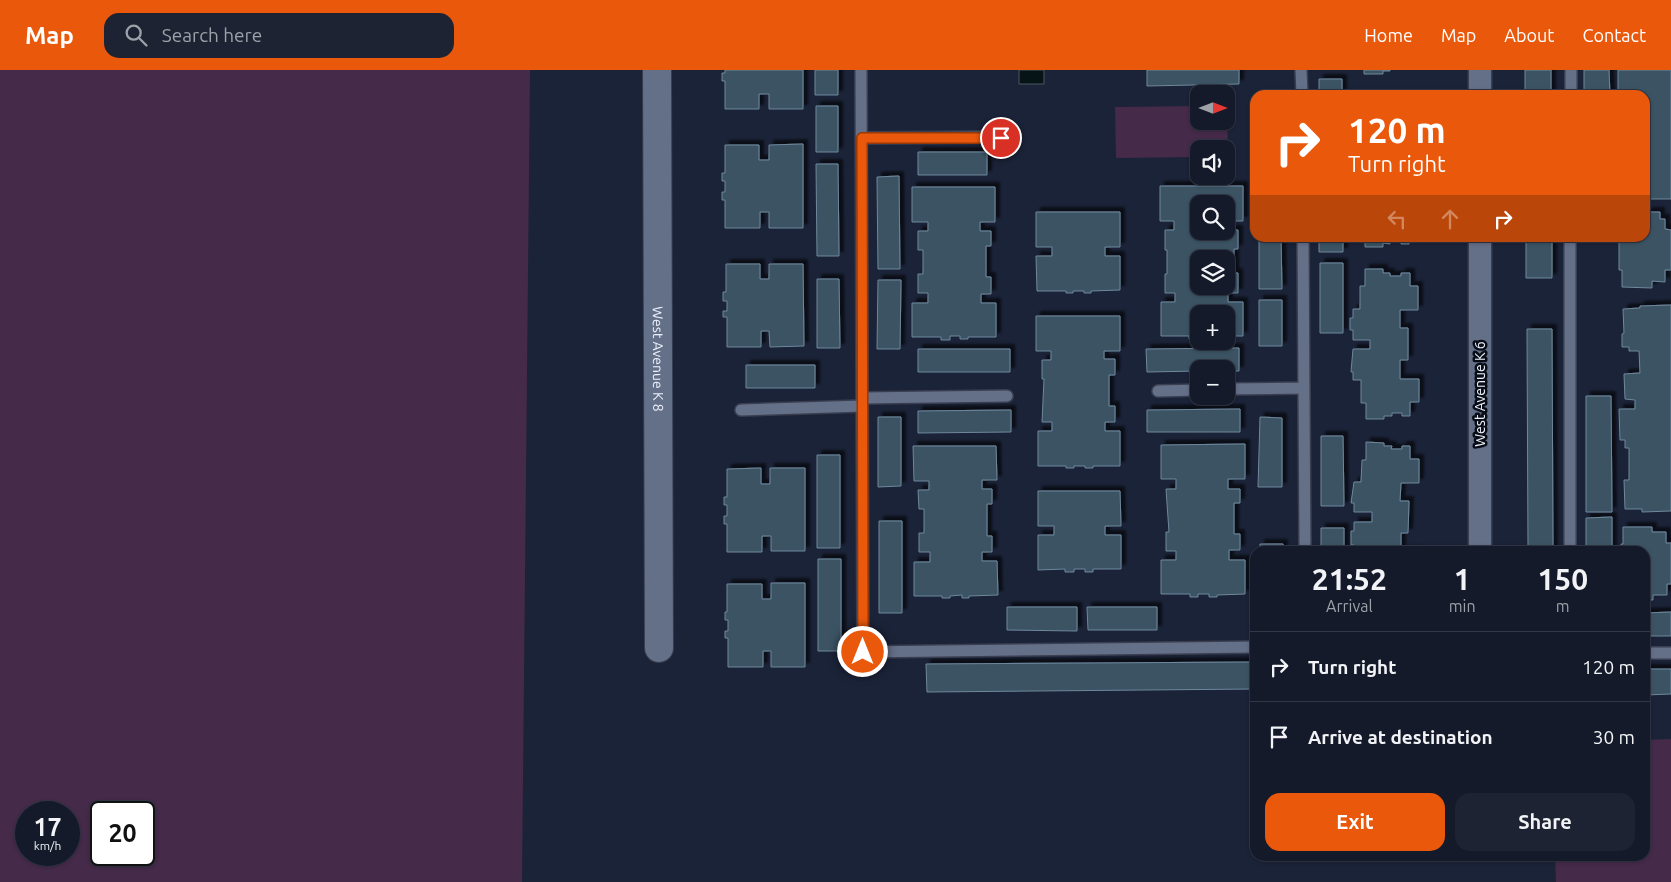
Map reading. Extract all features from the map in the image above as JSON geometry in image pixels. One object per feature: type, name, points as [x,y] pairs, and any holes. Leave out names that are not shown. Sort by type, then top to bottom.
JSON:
[{"type":"street","name":"West Avenue K 8","points":[[657,70],[659,648]]},
{"type":"street","points":[[1480,70],[1480,90]]},
{"type":"street","name":"West Avenue K 6","points":[[1480,242],[1480,546]]},
{"type":"lane","points":[[861,70],[863,652],[1250,647]]},
{"type":"lane","points":[[1301,70],[1302,90]]},
{"type":"lane","points":[[1571,70],[1571,90]]},
{"type":"lane","points":[[862,138],[1001,138]]},
{"type":"lane","points":[[1303,242],[1305,546]]},
{"type":"lane","points":[[1570,242],[1570,546]]},
{"type":"lane","points":[[1235,389],[1304,388]]},
{"type":"lane","points":[[1158,390],[1190,390]]},
{"type":"lane","points":[[741,410],[862,402],[1007,396]]},
{"type":"lane","points":[[1650,653],[1671,653]]},
{"type":"shaded area","points":[[0,70],[530,70],[522,882],[0,882]]},
{"type":"shaded area","points":[[1019,70],[1044,70],[1044,84],[1019,84]]},
{"type":"shaded area","points":[[1190,106],[1190,130],[1227,130],[1228,140],[1190,140],[1190,157],[1116,158],[1115,107]]},
{"type":"shaded area","points":[[1671,739],[1671,882],[1556,882],[1555,861],[1650,861],[1650,740]]},
{"type":"building","points":[[725,70],[803,70],[803,109],[769,109],[769,94],[759,94],[759,109],[725,109],[725,81],[722,81],[722,73],[725,73]]},
{"type":"building","points":[[815,70],[838,70],[838,95],[815,95]]},
{"type":"building","points":[[1147,70],[1239,70],[1239,84],[1147,86]]},
{"type":"building","points":[[1364,70],[1390,71],[1383,71],[1383,74],[1364,74]]},
{"type":"building","points":[[1525,70],[1551,70],[1551,90],[1525,90]]},
{"type":"building","points":[[1584,70],[1609,70],[1610,90],[1584,90]]},
{"type":"building","points":[[1618,70],[1671,70],[1671,199],[1650,199],[1650,90],[1618,90]]},
{"type":"building","points":[[1319,79],[1342,79],[1342,90],[1319,90]]},
{"type":"building","points":[[816,106],[838,106],[838,152],[816,152]]},
{"type":"building","points":[[803,144],[803,228],[769,228],[769,212],[760,212],[760,228],[725,228],[725,200],[722,200],[722,192],[725,192],[725,181],[722,181],[722,173],[725,173],[725,145],[759,145],[759,160],[769,160],[769,145]]},
{"type":"building","points":[[918,152],[987,152],[987,175],[918,175]]},
{"type":"building","points":[[816,164],[838,164],[839,256],[817,256]]},
{"type":"building","points":[[899,176],[900,269],[878,269],[877,177]]},
{"type":"building","points":[[1160,186],[1243,186],[1243,221],[1235,221],[1235,195],[1190,195],[1190,240],[1235,240],[1235,230],[1238,230],[1238,249],[1190,250],[1190,295],[1228,295],[1228,302],[1243,302],[1243,336],[1235,336],[1235,305],[1190,305],[1190,339],[1189,336],[1161,336],[1161,302],[1175,302],[1175,293],[1165,293],[1167,250],[1165,250],[1165,230],[1174,230],[1174,221],[1160,221]]},
{"type":"building","points":[[912,187],[995,187],[995,222],[980,222],[980,231],[991,231],[991,246],[986,246],[986,277],[991,277],[991,294],[981,294],[981,303],[996,303],[996,337],[968,337],[968,339],[960,339],[960,336],[950,336],[950,340],[941,340],[941,337],[912,337],[912,303],[928,303],[928,293],[918,293],[918,274],[923,274],[923,250],[918,250],[918,231],[928,231],[928,222],[912,222]]},
{"type":"building","points":[[1036,212],[1120,212],[1120,247],[1105,247],[1105,256],[1120,256],[1120,290],[1091,291],[1091,293],[1084,293],[1084,291],[1066,293],[1066,291],[1037,291],[1036,256],[1052,256],[1052,247],[1036,247]]},
{"type":"building","points":[[1650,212],[1660,212],[1660,219],[1665,219],[1665,229],[1671,230],[1671,270],[1665,270],[1665,282],[1652,281],[1652,288],[1622,287],[1622,270],[1619,270],[1619,242],[1650,242]]},
{"type":"building","points":[[1259,242],[1281,242],[1282,289],[1259,289]]},
{"type":"building","points":[[1319,242],[1343,242],[1343,252],[1319,252]]},
{"type":"building","points":[[1365,242],[1390,242],[1390,244],[1383,243],[1383,247],[1365,247]]},
{"type":"building","points":[[1401,242],[1409,242],[1409,244],[1401,244]]},
{"type":"building","points":[[1526,242],[1552,242],[1552,278],[1526,278]]},
{"type":"building","points":[[1320,263],[1343,263],[1343,333],[1320,333]]},
{"type":"building","points":[[726,264],[760,264],[760,279],[769,279],[769,264],[803,264],[804,346],[770,347],[769,331],[761,331],[761,347],[727,347],[727,317],[723,317],[723,311],[727,311],[727,301],[723,301],[723,292],[726,292]]},
{"type":"building","points":[[1365,269],[1383,269],[1383,273],[1390,273],[1390,276],[1401,276],[1401,273],[1410,273],[1410,286],[1418,286],[1418,310],[1400,310],[1400,328],[1408,328],[1408,360],[1400,360],[1400,379],[1419,379],[1419,402],[1410,402],[1410,416],[1402,416],[1402,413],[1392,413],[1392,416],[1384,416],[1384,419],[1366,419],[1366,403],[1361,403],[1361,380],[1353,380],[1353,372],[1351,372],[1353,349],[1370,349],[1370,340],[1353,340],[1353,330],[1350,330],[1350,318],[1353,318],[1353,309],[1360,309],[1360,286],[1365,286]]},
{"type":"building","points":[[1235,273],[1238,273],[1238,293],[1235,293]]},
{"type":"building","points":[[817,279],[839,279],[840,348],[817,348]]},
{"type":"building","points":[[878,280],[901,280],[900,349],[877,349]]},
{"type":"building","points":[[1259,300],[1282,300],[1282,346],[1259,346]]},
{"type":"building","points":[[1671,305],[1671,511],[1642,512],[1642,509],[1625,509],[1624,480],[1629,480],[1629,448],[1625,448],[1625,440],[1620,440],[1619,409],[1635,409],[1635,400],[1625,399],[1624,374],[1640,373],[1639,351],[1629,351],[1629,347],[1622,347],[1622,334],[1624,333],[1623,309],[1640,308],[1640,306]]},
{"type":"building","points":[[1036,316],[1120,316],[1120,351],[1104,351],[1104,359],[1115,359],[1115,375],[1109,375],[1109,406],[1115,406],[1115,422],[1105,422],[1105,431],[1120,431],[1120,466],[1093,466],[1093,468],[1085,468],[1085,466],[1074,466],[1074,468],[1066,468],[1066,466],[1038,466],[1038,431],[1052,431],[1052,422],[1042,422],[1044,379],[1042,379],[1042,360],[1051,360],[1051,351],[1036,351]]},
{"type":"building","points":[[1527,329],[1552,329],[1553,546],[1528,546]]},
{"type":"building","points":[[1235,348],[1239,348],[1239,371],[1235,371],[1235,360],[1190,360],[1190,371],[1147,372],[1146,349],[1235,350]]},
{"type":"building","points":[[918,349],[1010,349],[1010,372],[918,372]]},
{"type":"building","points":[[746,365],[815,365],[815,388],[746,388]]},
{"type":"building","points":[[1586,396],[1611,396],[1612,512],[1586,512]]},
{"type":"building","points":[[1240,409],[1240,432],[1147,432],[1147,410]]},
{"type":"building","points":[[1011,410],[1011,432],[918,433],[918,411]]},
{"type":"building","points":[[878,417],[901,417],[901,486],[878,487]]},
{"type":"building","points":[[1260,417],[1282,418],[1282,487],[1258,487]]},
{"type":"building","points":[[1321,436],[1343,436],[1344,506],[1321,506]]},
{"type":"building","points":[[1366,442],[1384,443],[1384,446],[1392,446],[1391,449],[1402,449],[1402,446],[1410,446],[1410,459],[1419,459],[1419,483],[1401,483],[1400,501],[1409,501],[1408,533],[1401,533],[1401,546],[1351,545],[1351,531],[1354,531],[1354,522],[1372,522],[1372,512],[1354,512],[1354,503],[1351,503],[1354,482],[1361,482],[1362,460],[1366,460]]},
{"type":"building","points":[[1245,444],[1245,479],[1228,479],[1228,489],[1240,489],[1240,503],[1234,503],[1234,534],[1240,534],[1240,550],[1229,550],[1229,560],[1245,560],[1245,594],[1209,597],[1209,594],[1198,594],[1198,597],[1190,597],[1190,594],[1161,594],[1161,560],[1176,560],[1176,551],[1166,551],[1166,532],[1169,532],[1166,489],[1176,489],[1176,479],[1161,479],[1161,445]]},
{"type":"building","points":[[913,446],[996,446],[997,480],[982,480],[982,489],[992,489],[992,504],[987,504],[987,536],[992,536],[992,552],[982,552],[982,561],[997,561],[998,595],[969,596],[969,598],[962,598],[962,595],[950,596],[950,598],[942,598],[942,596],[914,596],[914,562],[930,562],[930,552],[919,552],[919,533],[924,533],[924,509],[919,509],[918,490],[929,490],[929,481],[914,481]]},
{"type":"building","points":[[817,455],[840,455],[840,548],[817,548]]},
{"type":"building","points":[[761,468],[761,484],[770,484],[770,468],[805,468],[805,551],[771,551],[771,536],[762,536],[762,552],[727,552],[727,524],[724,524],[724,516],[727,516],[727,505],[724,505],[724,497],[727,497],[727,469]]},
{"type":"building","points":[[1038,491],[1120,491],[1121,526],[1105,526],[1105,535],[1121,535],[1121,569],[1093,569],[1093,572],[1085,572],[1085,569],[1074,569],[1074,572],[1065,572],[1065,569],[1038,570],[1038,535],[1054,535],[1054,526],[1038,526]]},
{"type":"building","points":[[1612,517],[1612,546],[1586,546],[1586,518]]},
{"type":"building","points":[[879,521],[902,521],[902,613],[879,613]]},
{"type":"building","points":[[1623,527],[1652,527],[1652,532],[1666,532],[1666,543],[1671,543],[1671,584],[1667,584],[1667,595],[1653,595],[1653,600],[1650,600],[1650,546],[1621,546],[1623,544]]},
{"type":"building","points":[[1321,528],[1344,528],[1344,546],[1321,546]]},
{"type":"building","points":[[1260,544],[1283,544],[1283,546],[1260,546]]},
{"type":"building","points":[[818,559],[841,559],[841,651],[818,651]]},
{"type":"building","points":[[771,583],[805,583],[805,667],[771,667],[771,651],[763,651],[763,667],[728,667],[728,638],[725,638],[725,631],[728,631],[728,620],[725,620],[725,612],[727,612],[727,584],[762,584],[762,599],[771,599]]},
{"type":"building","points":[[1007,607],[1077,607],[1077,631],[1007,630]]},
{"type":"building","points":[[1087,607],[1157,607],[1157,630],[1088,630]]},
{"type":"building","points":[[1671,612],[1671,636],[1650,636],[1650,613]]},
{"type":"building","points":[[1250,662],[1250,689],[927,692],[926,664]]},
{"type":"building","points":[[1650,669],[1671,669],[1671,694],[1650,695]]},
{"type":"route","points":[[863,652],[862,138],[1001,138]]}]
